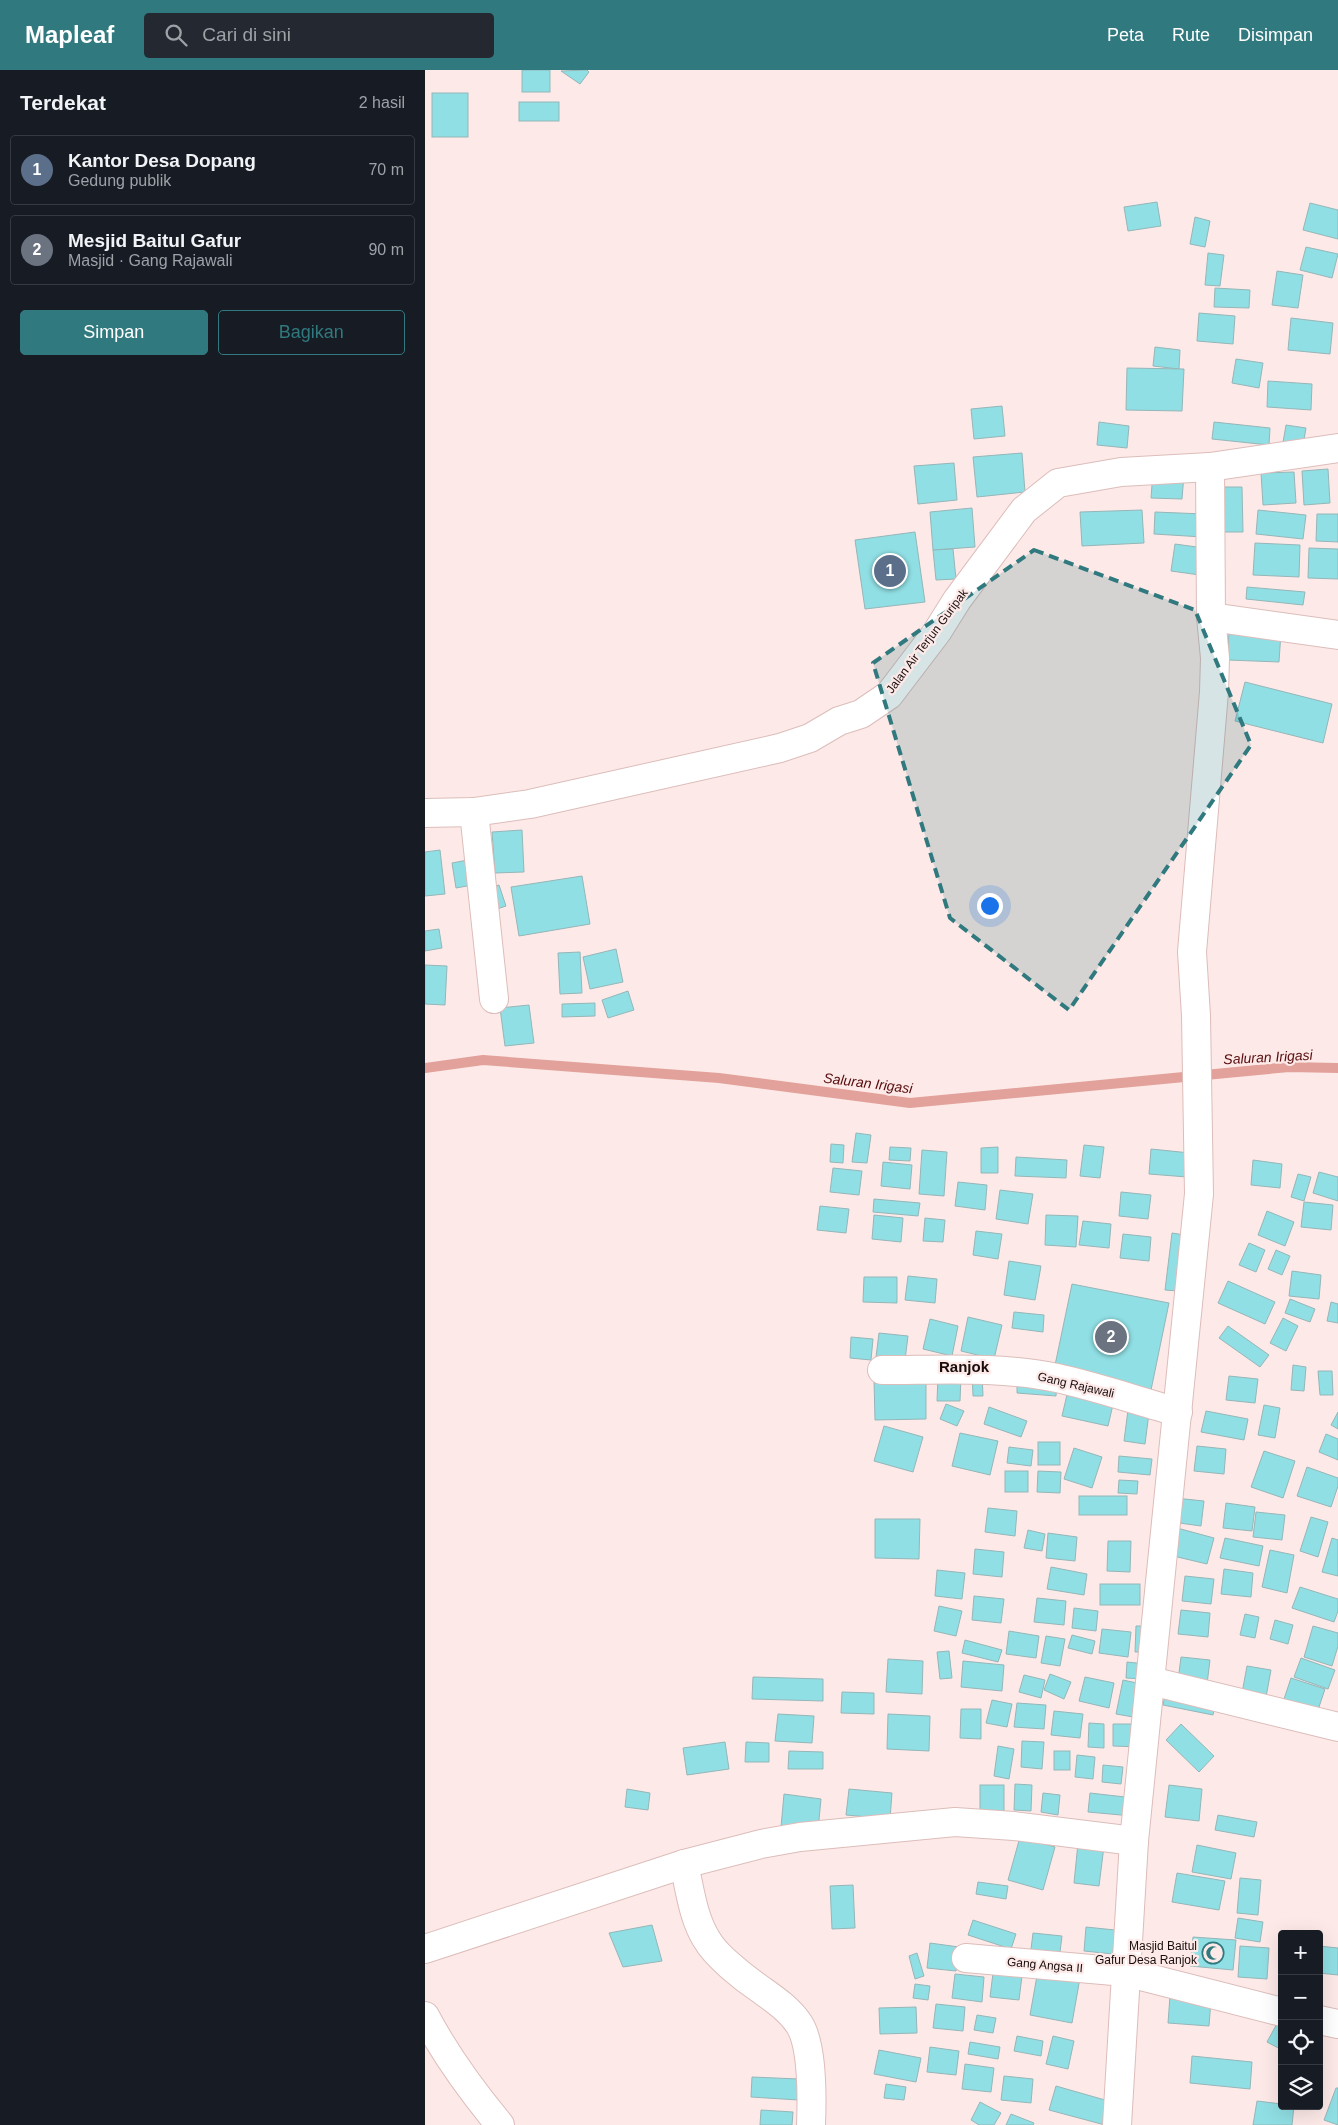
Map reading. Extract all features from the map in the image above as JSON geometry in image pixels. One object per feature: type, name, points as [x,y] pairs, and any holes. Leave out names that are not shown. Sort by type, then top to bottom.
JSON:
[{"type":"street","name":"Jalan Air Terjun Guripak","points":[[425,813],[474,812],[530,804],[770,751],[810,738],[839,721],[861,714],[889,695],[937,632],[957,600],[1024,510],[1058,483],[1121,472],[1210,467],[1338,448]]},
{"type":"street","points":[[1117,2125],[1134,1841],[1199,1194],[1196,1016],[1192,952],[1214,692],[1215,658],[1211,617],[1210,467]]},
{"type":"street","points":[[1211,617],[1338,635]]},
{"type":"street","points":[[474,812],[494,999]]},
{"type":"street","name":"Gang Rajawali","points":[[882,1370],[1014,1372],[1056,1378],[1178,1412]]},
{"type":"street","points":[[1151,1681],[1338,1727]]},
{"type":"street","points":[[425,1949],[684,1864],[761,1844],[800,1837],[955,1822],[1023,1827],[1134,1841]]},
{"type":"street","points":[[684,1864],[695,1916],[707,1941],[745,1979],[781,2003],[800,2025],[809,2060],[812,2102],[811,2125]]},
{"type":"street","name":"Gang Angsa II","points":[[966,1958],[1125,1972],[1278,2011]]},
{"type":"street","points":[[425,2016],[441,2047],[472,2091],[500,2125]]},
{"type":"street","points":[[1323,2021],[1338,2024]]},
{"type":"highlighted area","points":[[1034,550],[1195,610],[1251,745],[1069,1010],[950,918],[873,663]]},
{"type":"building","points":[[522,70],[550,70],[550,92],[522,92]]},
{"type":"building","points":[[587,70],[589,72],[580,84],[561,71]]},
{"type":"building","points":[[432,93],[468,93],[468,137],[432,137]]},
{"type":"building","points":[[519,102],[559,102],[559,121],[519,121]]},
{"type":"building","points":[[1157,202],[1161,226],[1128,231],[1124,207]]},
{"type":"building","points":[[1310,203],[1338,210],[1338,239],[1303,230]]},
{"type":"building","points":[[1195,217],[1210,221],[1205,247],[1190,244]]},
{"type":"building","points":[[1306,247],[1338,254],[1332,278],[1300,270]]},
{"type":"building","points":[[1208,253],[1224,255],[1220,286],[1205,285]]},
{"type":"building","points":[[1277,271],[1303,275],[1298,308],[1272,305]]},
{"type":"building","points":[[1215,288],[1250,290],[1249,308],[1214,307]]},
{"type":"building","points":[[1199,313],[1235,316],[1233,344],[1197,341]]},
{"type":"building","points":[[1291,318],[1333,323],[1330,354],[1288,350]]},
{"type":"building","points":[[1155,347],[1180,350],[1179,369],[1153,366]]},
{"type":"building","points":[[1236,359],[1263,363],[1259,388],[1232,383]]},
{"type":"building","points":[[1127,368],[1184,369],[1182,411],[1126,410]]},
{"type":"building","points":[[1268,381],[1312,384],[1311,410],[1267,407]]},
{"type":"building","points":[[1002,406],[1005,436],[974,439],[971,409]]},
{"type":"building","points":[[1099,422],[1129,426],[1127,448],[1097,445]]},
{"type":"building","points":[[1214,422],[1270,428],[1269,445],[1212,439]]},
{"type":"building","points":[[1286,425],[1306,428],[1302,451],[1282,448]]},
{"type":"building","points":[[1022,453],[1025,492],[977,497],[973,457]]},
{"type":"building","points":[[954,463],[957,500],[918,504],[914,466]]},
{"type":"building","points":[[1328,469],[1330,503],[1304,505],[1302,471]]},
{"type":"building","points":[[1153,472],[1184,474],[1182,499],[1151,498]]},
{"type":"building","points":[[1294,472],[1296,503],[1263,505],[1261,473]]},
{"type":"building","points":[[1219,487],[1242,487],[1243,532],[1219,532]]},
{"type":"building","points":[[972,508],[975,547],[933,550],[930,512]]},
{"type":"building","points":[[1142,510],[1144,543],[1082,546],[1080,512]]},
{"type":"building","points":[[1258,510],[1306,515],[1303,539],[1256,534]]},
{"type":"building","points":[[1155,512],[1204,514],[1203,537],[1154,534]]},
{"type":"building","points":[[1317,514],[1338,514],[1338,542],[1316,541]]},
{"type":"building","points":[[915,532],[925,602],[865,609],[855,540]]},
{"type":"building","points":[[1255,543],[1300,545],[1299,577],[1253,575]]},
{"type":"building","points":[[1175,544],[1204,548],[1200,575],[1171,571]]},
{"type":"building","points":[[1309,548],[1338,549],[1338,579],[1308,578]]},
{"type":"building","points":[[953,549],[956,579],[936,580],[933,550]]},
{"type":"building","points":[[1247,587],[1305,592],[1303,605],[1246,599]]},
{"type":"building","points":[[1229,629],[1281,632],[1279,662],[1228,660]]},
{"type":"building","points":[[1245,682],[1332,704],[1323,743],[1235,721]]},
{"type":"building","points":[[522,830],[524,872],[495,873],[492,832]]},
{"type":"building","points":[[440,850],[445,894],[425,896],[425,852]]},
{"type":"building","points":[[473,859],[478,884],[456,888],[452,863]]},
{"type":"building","points":[[582,876],[590,924],[519,936],[511,887]]},
{"type":"building","points":[[499,885],[506,906],[494,910],[487,889]]},
{"type":"building","points":[[439,929],[442,948],[425,951],[425,931]]},
{"type":"building","points":[[616,949],[623,982],[590,989],[583,957]]},
{"type":"building","points":[[580,952],[582,993],[560,994],[558,953]]},
{"type":"building","points":[[425,965],[447,966],[445,1005],[425,1004]]},
{"type":"building","points":[[628,991],[634,1010],[608,1018],[602,1000]]},
{"type":"building","points":[[595,1003],[595,1016],[562,1017],[562,1004]]},
{"type":"building","points":[[529,1005],[534,1043],[505,1046],[500,1008]]},
{"type":"building","points":[[856,1133],[871,1135],[867,1163],[852,1162]]},
{"type":"building","points":[[831,1144],[844,1145],[843,1163],[830,1162]]},
{"type":"building","points":[[1084,1145],[1104,1147],[1100,1178],[1080,1176]]},
{"type":"building","points":[[890,1147],[911,1148],[910,1161],[889,1160]]},
{"type":"building","points":[[998,1147],[998,1173],[981,1173],[981,1148]]},
{"type":"building","points":[[1151,1149],[1190,1153],[1187,1177],[1149,1174]]},
{"type":"building","points":[[922,1150],[947,1152],[944,1196],[919,1194]]},
{"type":"building","points":[[1016,1157],[1067,1160],[1066,1178],[1015,1176]]},
{"type":"building","points":[[1253,1160],[1282,1164],[1280,1188],[1251,1185]]},
{"type":"building","points":[[883,1162],[912,1165],[910,1189],[881,1186]]},
{"type":"building","points":[[833,1168],[862,1171],[859,1195],[830,1192]]},
{"type":"building","points":[[1319,1172],[1338,1177],[1338,1201],[1313,1193]]},
{"type":"building","points":[[1298,1174],[1311,1177],[1304,1201],[1291,1197]]},
{"type":"building","points":[[958,1182],[987,1185],[985,1210],[955,1206]]},
{"type":"building","points":[[1000,1190],[1033,1194],[1028,1224],[996,1219]]},
{"type":"building","points":[[1121,1192],[1151,1195],[1148,1219],[1119,1216]]},
{"type":"building","points":[[874,1199],[920,1203],[918,1216],[873,1212]]},
{"type":"building","points":[[1304,1202],[1333,1205],[1331,1230],[1301,1227]]},
{"type":"building","points":[[820,1206],[849,1209],[846,1233],[817,1230]]},
{"type":"building","points":[[1267,1211],[1294,1222],[1285,1246],[1258,1235]]},
{"type":"building","points":[[874,1215],[903,1218],[901,1242],[872,1239]]},
{"type":"building","points":[[1046,1215],[1078,1216],[1076,1247],[1045,1245]]},
{"type":"building","points":[[925,1218],[945,1220],[943,1242],[923,1241]]},
{"type":"building","points":[[1083,1221],[1111,1224],[1109,1248],[1079,1245]]},
{"type":"building","points":[[976,1231],[1002,1234],[998,1259],[973,1255]]},
{"type":"building","points":[[1172,1233],[1185,1235],[1178,1291],[1165,1290]]},
{"type":"building","points":[[1123,1234],[1151,1237],[1149,1261],[1120,1258]]},
{"type":"building","points":[[1249,1243],[1265,1250],[1256,1272],[1239,1265]]},
{"type":"building","points":[[1276,1250],[1290,1256],[1282,1275],[1268,1269]]},
{"type":"building","points":[[1009,1261],[1041,1266],[1035,1300],[1004,1295]]},
{"type":"building","points":[[1292,1271],[1321,1275],[1319,1299],[1289,1296]]},
{"type":"building","points":[[908,1276],[937,1279],[935,1303],[905,1300]]},
{"type":"building","points":[[864,1277],[897,1277],[897,1303],[863,1302]]},
{"type":"building","points":[[1228,1281],[1275,1302],[1265,1324],[1218,1303]]},
{"type":"building","points":[[1072,1284],[1169,1303],[1151,1390],[1054,1370]]},
{"type":"building","points":[[1290,1299],[1315,1309],[1310,1322],[1285,1313]]},
{"type":"building","points":[[1331,1302],[1338,1304],[1338,1323],[1327,1321]]},
{"type":"building","points":[[1014,1312],[1044,1315],[1043,1332],[1012,1328]]},
{"type":"building","points":[[968,1317],[1002,1325],[994,1359],[961,1351]]},
{"type":"building","points":[[1283,1318],[1298,1326],[1286,1351],[1270,1343]]},
{"type":"building","points":[[930,1319],[958,1326],[952,1356],[923,1349]]},
{"type":"building","points":[[1228,1326],[1269,1355],[1260,1367],[1219,1338]]},
{"type":"building","points":[[879,1333],[908,1336],[905,1360],[876,1357]]},
{"type":"building","points":[[851,1337],[873,1339],[871,1360],[850,1358]]},
{"type":"building","points":[[1293,1365],[1306,1367],[1304,1391],[1291,1390]]},
{"type":"building","points":[[1318,1371],[1332,1371],[1333,1395],[1320,1395]]},
{"type":"building","points":[[972,1373],[982,1373],[983,1396],[973,1396]]},
{"type":"building","points":[[938,1376],[961,1376],[960,1401],[937,1401]]},
{"type":"building","points":[[1229,1376],[1258,1379],[1255,1403],[1226,1400]]},
{"type":"building","points":[[874,1380],[926,1380],[926,1419],[875,1420]]},
{"type":"building","points":[[1017,1380],[1057,1382],[1056,1396],[1017,1393]]},
{"type":"building","points":[[1069,1386],[1115,1396],[1108,1426],[1062,1416]]},
{"type":"building","points":[[946,1404],[964,1411],[957,1426],[940,1419]]},
{"type":"building","points":[[1264,1405],[1280,1408],[1275,1438],[1258,1435]]},
{"type":"building","points":[[989,1407],[1027,1421],[1021,1437],[984,1424]]},
{"type":"building","points":[[1128,1410],[1149,1413],[1145,1444],[1124,1441]]},
{"type":"building","points":[[1206,1411],[1248,1419],[1244,1440],[1201,1432]]},
{"type":"building","points":[[1338,1412],[1338,1429],[1331,1425]]},
{"type":"building","points":[[884,1426],[923,1437],[913,1472],[874,1461]]},
{"type":"building","points":[[960,1433],[998,1441],[990,1475],[952,1466]]},
{"type":"building","points":[[1326,1434],[1338,1439],[1338,1460],[1319,1452]]},
{"type":"building","points":[[1038,1442],[1060,1442],[1060,1465],[1038,1465]]},
{"type":"building","points":[[1197,1446],[1226,1449],[1224,1474],[1194,1471]]},
{"type":"building","points":[[1009,1447],[1033,1450],[1031,1466],[1007,1463]]},
{"type":"building","points":[[1074,1448],[1102,1457],[1092,1488],[1064,1479]]},
{"type":"building","points":[[1264,1451],[1295,1461],[1283,1498],[1251,1487]]},
{"type":"building","points":[[1119,1456],[1152,1459],[1150,1475],[1118,1472]]},
{"type":"building","points":[[1307,1467],[1338,1478],[1338,1486],[1331,1507],[1297,1496]]},
{"type":"building","points":[[1005,1471],[1028,1471],[1028,1492],[1005,1492]]},
{"type":"building","points":[[1038,1471],[1061,1472],[1060,1493],[1037,1492]]},
{"type":"building","points":[[1119,1480],[1138,1481],[1137,1494],[1118,1493]]},
{"type":"building","points":[[1079,1496],[1127,1496],[1127,1515],[1079,1515]]},
{"type":"building","points":[[1175,1498],[1204,1501],[1201,1526],[1172,1522]]},
{"type":"building","points":[[1226,1503],[1255,1507],[1252,1531],[1223,1528]]},
{"type":"building","points":[[988,1508],[1017,1511],[1015,1536],[985,1532]]},
{"type":"building","points":[[1256,1512],[1285,1515],[1282,1540],[1253,1537]]},
{"type":"building","points":[[1311,1517],[1328,1522],[1318,1557],[1300,1551]]},
{"type":"building","points":[[875,1519],[920,1519],[919,1559],[875,1558]]},
{"type":"building","points":[[1177,1528],[1214,1538],[1207,1564],[1169,1555]]},
{"type":"building","points":[[1028,1530],[1045,1534],[1042,1551],[1024,1548]]},
{"type":"building","points":[[1048,1533],[1077,1537],[1075,1561],[1046,1558]]},
{"type":"building","points":[[1225,1538],[1263,1546],[1259,1566],[1220,1558]]},
{"type":"building","points":[[1332,1538],[1338,1540],[1338,1576],[1322,1572]]},
{"type":"building","points":[[1108,1541],[1131,1541],[1130,1572],[1107,1571]]},
{"type":"building","points":[[975,1549],[1004,1552],[1002,1577],[973,1574]]},
{"type":"building","points":[[1270,1550],[1294,1555],[1287,1593],[1262,1587]]},
{"type":"building","points":[[1051,1567],[1087,1574],[1084,1595],[1047,1589]]},
{"type":"building","points":[[1224,1569],[1253,1573],[1251,1597],[1221,1594]]},
{"type":"building","points":[[937,1570],[965,1573],[962,1599],[935,1596]]},
{"type":"building","points":[[1185,1576],[1214,1579],[1211,1604],[1182,1601]]},
{"type":"building","points":[[1100,1584],[1140,1584],[1140,1605],[1100,1605]]},
{"type":"building","points":[[1300,1587],[1338,1599],[1338,1611],[1334,1622],[1292,1608]]},
{"type":"building","points":[[974,1596],[1004,1599],[1001,1623],[972,1620]]},
{"type":"building","points":[[1037,1598],[1066,1601],[1064,1625],[1034,1622]]},
{"type":"building","points":[[939,1606],[962,1611],[956,1636],[934,1631]]},
{"type":"building","points":[[1074,1608],[1098,1611],[1096,1631],[1072,1628]]},
{"type":"building","points":[[1181,1610],[1210,1613],[1208,1637],[1178,1634]]},
{"type":"building","points":[[1245,1614],[1259,1617],[1255,1638],[1240,1635]]},
{"type":"building","points":[[1275,1620],[1293,1625],[1288,1644],[1270,1639]]},
{"type":"building","points":[[1136,1626],[1150,1626],[1150,1652],[1135,1652]]},
{"type":"building","points":[[1313,1626],[1338,1633],[1338,1646],[1332,1666],[1304,1657]]},
{"type":"building","points":[[1102,1629],[1131,1632],[1128,1657],[1099,1653]]},
{"type":"building","points":[[1009,1631],[1039,1636],[1036,1658],[1006,1654]]},
{"type":"building","points":[[1072,1635],[1095,1641],[1092,1654],[1068,1648]]},
{"type":"building","points":[[1046,1636],[1065,1639],[1060,1666],[1041,1663]]},
{"type":"building","points":[[965,1640],[1002,1650],[998,1662],[962,1653]]},
{"type":"building","points":[[949,1651],[952,1678],[940,1679],[937,1652]]},
{"type":"building","points":[[1181,1657],[1210,1660],[1207,1684],[1178,1681]]},
{"type":"building","points":[[1301,1658],[1335,1670],[1328,1689],[1294,1677]]},
{"type":"building","points":[[888,1659],[923,1661],[922,1694],[886,1692]]},
{"type":"building","points":[[963,1661],[1004,1665],[1002,1691],[961,1687]]},
{"type":"building","points":[[1127,1662],[1146,1664],[1144,1679],[1126,1678]]},
{"type":"building","points":[[1247,1666],[1271,1670],[1266,1697],[1242,1693]]},
{"type":"building","points":[[1050,1674],[1071,1682],[1064,1699],[1044,1690]]},
{"type":"building","points":[[1024,1675],[1045,1680],[1041,1698],[1019,1692]]},
{"type":"building","points":[[753,1677],[823,1679],[823,1701],[752,1699]]},
{"type":"building","points":[[1085,1677],[1114,1683],[1109,1708],[1079,1701]]},
{"type":"building","points":[[1291,1678],[1325,1689],[1315,1719],[1281,1708]]},
{"type":"building","points":[[1123,1680],[1146,1685],[1139,1718],[1116,1714]]},
{"type":"building","points":[[1166,1690],[1216,1700],[1213,1715],[1163,1705]]},
{"type":"building","points":[[842,1692],[874,1693],[874,1714],[841,1713]]},
{"type":"building","points":[[992,1700],[1012,1704],[1007,1727],[986,1723]]},
{"type":"building","points":[[1017,1703],[1046,1705],[1044,1729],[1014,1727]]},
{"type":"building","points":[[961,1709],[981,1709],[981,1739],[960,1738]]},
{"type":"building","points":[[1054,1711],[1083,1714],[1080,1738],[1051,1735]]},
{"type":"building","points":[[778,1714],[814,1716],[812,1743],[775,1741]]},
{"type":"building","points":[[888,1714],[930,1716],[929,1751],[887,1749]]},
{"type":"building","points":[[1089,1723],[1104,1724],[1104,1748],[1088,1747]]},
{"type":"building","points":[[1113,1724],[1140,1724],[1140,1747],[1113,1746]]},
{"type":"building","points":[[1181,1724],[1214,1756],[1199,1772],[1166,1740]]},
{"type":"building","points":[[1022,1741],[1044,1742],[1042,1769],[1021,1767]]},
{"type":"building","points":[[725,1742],[729,1769],[687,1775],[683,1748]]},
{"type":"building","points":[[746,1742],[769,1743],[769,1762],[745,1762]]},
{"type":"building","points":[[998,1746],[1014,1749],[1009,1779],[994,1776]]},
{"type":"building","points":[[789,1751],[823,1752],[823,1769],[788,1769]]},
{"type":"building","points":[[1054,1751],[1070,1751],[1070,1770],[1054,1770]]},
{"type":"building","points":[[1077,1755],[1095,1757],[1093,1779],[1075,1777]]},
{"type":"building","points":[[1103,1765],[1123,1767],[1121,1784],[1102,1782]]},
{"type":"building","points":[[1015,1784],[1032,1785],[1031,1811],[1014,1810]]},
{"type":"building","points":[[980,1785],[1004,1785],[1004,1812],[980,1812]]},
{"type":"building","points":[[1169,1785],[1202,1789],[1199,1821],[1165,1817]]},
{"type":"building","points":[[627,1789],[650,1793],[648,1810],[625,1807]]},
{"type":"building","points":[[849,1789],[892,1793],[890,1819],[846,1815]]},
{"type":"building","points":[[1043,1793],[1060,1795],[1058,1815],[1041,1812]]},
{"type":"building","points":[[1090,1793],[1134,1798],[1132,1816],[1088,1812]]},
{"type":"building","points":[[784,1794],[821,1799],[818,1830],[781,1827]]},
{"type":"building","points":[[1218,1815],[1257,1822],[1254,1837],[1215,1830]]},
{"type":"building","points":[[1020,1837],[1055,1847],[1043,1890],[1008,1880]]},
{"type":"building","points":[[1078,1843],[1104,1846],[1099,1886],[1074,1883]]},
{"type":"building","points":[[1197,1845],[1236,1853],[1231,1879],[1192,1872]]},
{"type":"building","points":[[1177,1873],[1225,1881],[1219,1910],[1172,1902]]},
{"type":"building","points":[[1240,1878],[1261,1880],[1258,1915],[1237,1913]]},
{"type":"building","points":[[978,1882],[1008,1886],[1006,1899],[976,1894]]},
{"type":"building","points":[[853,1885],[855,1928],[832,1929],[830,1886]]},
{"type":"building","points":[[1238,1918],[1263,1922],[1260,1942],[1235,1938]]},
{"type":"building","points":[[973,1920],[1016,1934],[1011,1949],[968,1935]]},
{"type":"building","points":[[652,1925],[662,1961],[623,1967],[609,1933]]},
{"type":"building","points":[[1086,1927],[1115,1930],[1113,1954],[1084,1951]]},
{"type":"building","points":[[1033,1933],[1062,1936],[1059,1960],[1030,1957]]},
{"type":"building","name":"Masjid Baitul Gafur Desa Ranjok","points":[[1193,1937],[1236,1940],[1233,1970],[1190,1966]]},
{"type":"building","points":[[930,1943],[959,1947],[956,1971],[927,1968]]},
{"type":"building","points":[[1240,1946],[1269,1948],[1267,1979],[1238,1977]]},
{"type":"building","points":[[1323,1946],[1338,1948],[1338,1975],[1323,1973]]},
{"type":"building","points":[[917,1953],[924,1976],[915,1979],[909,1956]]},
{"type":"building","points":[[1038,1970],[1080,1978],[1072,2023],[1030,2015]]},
{"type":"building","points":[[993,1973],[1022,1976],[1019,2000],[990,1997]]},
{"type":"building","points":[[955,1974],[984,1977],[982,2002],[952,1998]]},
{"type":"building","points":[[915,1984],[930,1986],[928,2000],[913,1998]]},
{"type":"building","points":[[1170,1996],[1211,2000],[1209,2026],[1168,2023]]},
{"type":"building","points":[[936,2004],[965,2007],[963,2031],[933,2028]]},
{"type":"building","points":[[916,2007],[917,2033],[880,2034],[879,2008]]},
{"type":"building","points":[[977,2015],[996,2018],[993,2033],[974,2030]]},
{"type":"building","points":[[1278,2022],[1278,2048],[1267,2042]]},
{"type":"building","points":[[1017,2036],[1043,2041],[1041,2056],[1014,2051]]},
{"type":"building","points":[[1053,2036],[1074,2041],[1068,2069],[1046,2064]]},
{"type":"building","points":[[970,2042],[1000,2047],[998,2059],[968,2054]]},
{"type":"building","points":[[930,2047],[959,2051],[956,2075],[927,2072]]},
{"type":"building","points":[[879,2050],[921,2058],[916,2082],[874,2074]]},
{"type":"building","points":[[1192,2056],[1252,2062],[1250,2089],[1190,2083]]},
{"type":"building","points":[[965,2064],[994,2068],[991,2092],[962,2089]]},
{"type":"building","points":[[1004,2076],[1033,2079],[1031,2103],[1001,2100]]},
{"type":"building","points":[[752,2077],[799,2079],[798,2100],[751,2097]]},
{"type":"building","points":[[886,2084],[906,2087],[904,2100],[884,2098]]},
{"type":"building","points":[[1056,2086],[1112,2102],[1105,2125],[1049,2110]]},
{"type":"building","points":[[1336,2088],[1338,2088],[1338,2125],[1324,2120]]},
{"type":"building","points":[[1257,2101],[1278,2104],[1278,2110],[1294,2110],[1292,2125],[1253,2125]]},
{"type":"building","points":[[980,2102],[1001,2113],[994,2125],[979,2125],[971,2120]]},
{"type":"building","points":[[761,2110],[793,2112],[792,2125],[760,2125]]},
{"type":"building","points":[[1011,2114],[1034,2123],[1033,2125],[1006,2125]]},
{"type":"waterway","name":"Saluran Irigasi","points":[[425,1068],[483,1060],[719,1078],[910,1103],[1289,1067],[1338,1068]]},
{"type":"place","name":"Kantor Desa Dopang","points":[[890,571]]},
{"type":"place","name":"Mesjid Baitul Gafur","points":[[1111,1337]]},
{"type":"place","name":"Masjid Baitul Gafur Desa Ranjok","points":[[1213,1953]]},
{"type":"district","name":"Ranjok","points":[[964,1367]]}]
